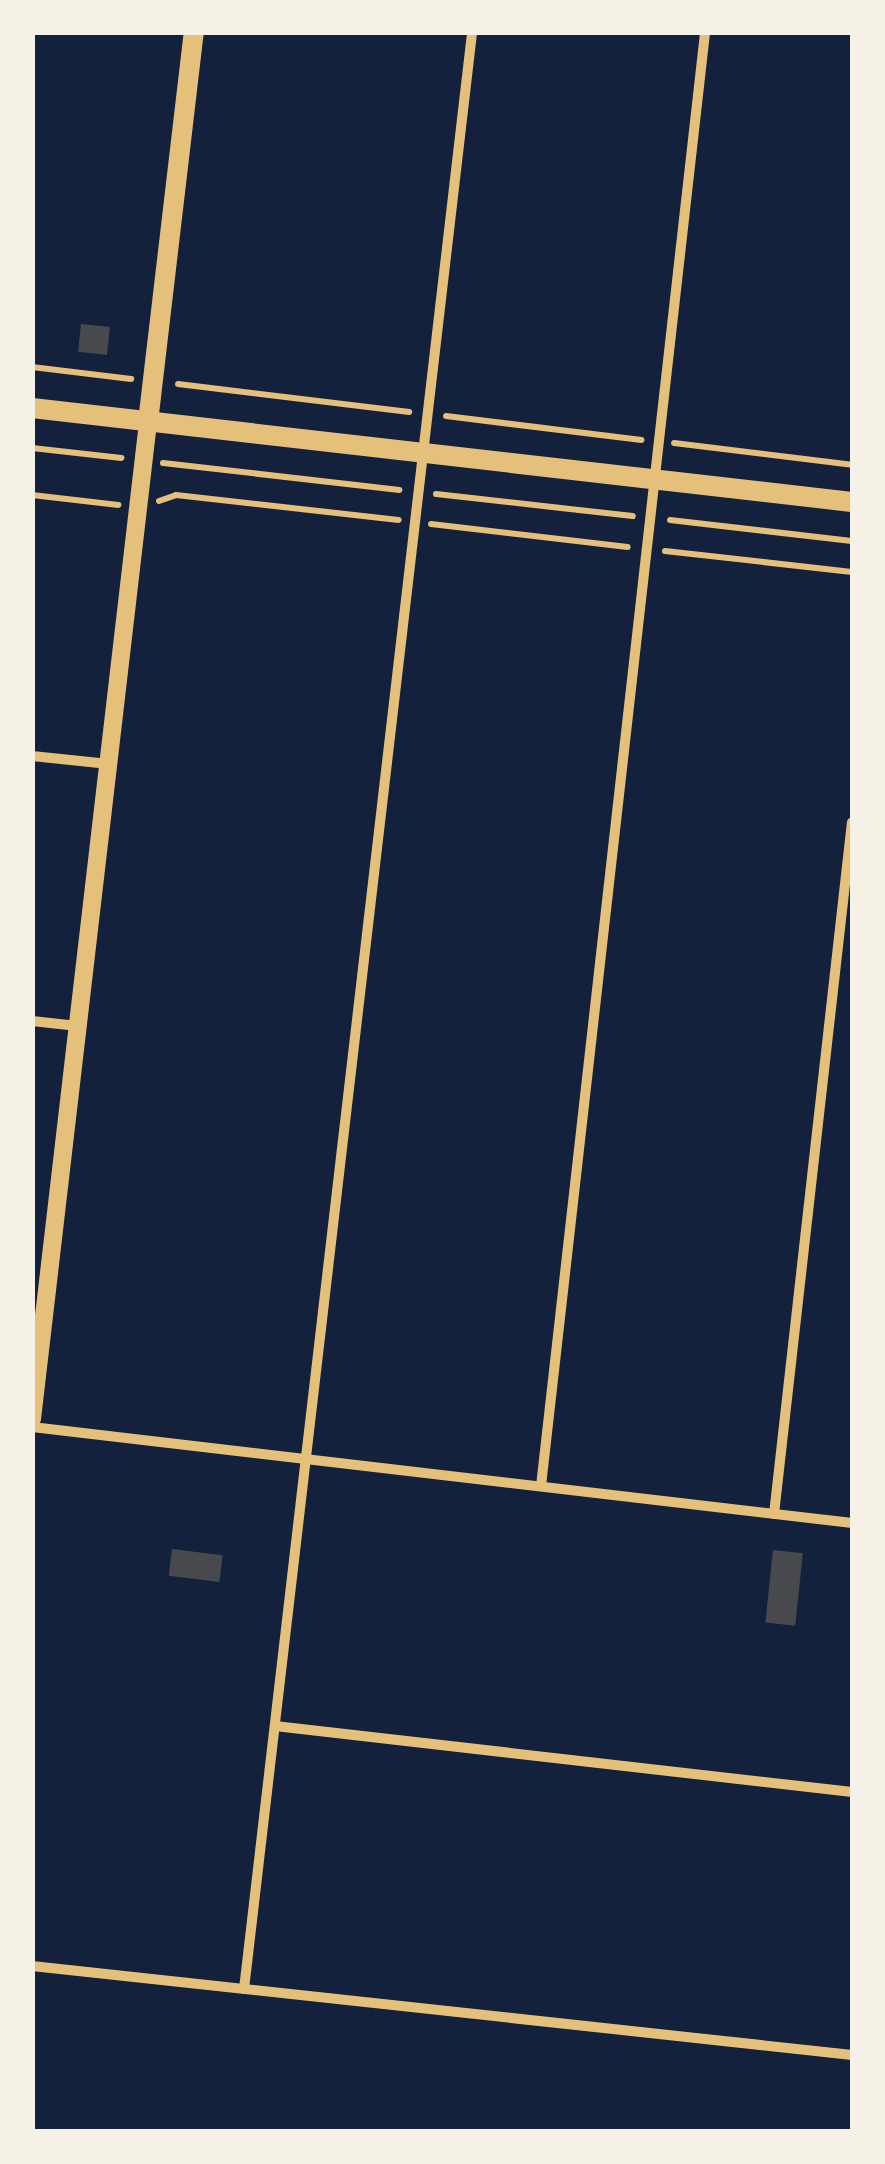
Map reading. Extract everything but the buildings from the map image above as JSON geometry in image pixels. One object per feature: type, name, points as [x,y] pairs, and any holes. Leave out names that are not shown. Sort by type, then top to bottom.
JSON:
[{"type":"main road","points":[[148,422],[194,32]]},
{"type":"main road","points":[[32,408],[852,502]]},
{"type":"street","points":[[244,1989],[472,32]]},
{"type":"street","points":[[541,1486],[706,32]]},
{"type":"street","points":[[32,1418],[40,1284],[78,1026],[148,422]]},
{"type":"street","points":[[32,756],[109,764]]},
{"type":"street","points":[[774,1514],[852,822]]},
{"type":"street","points":[[32,1021],[78,1026]]},
{"type":"street","points":[[32,1426],[852,1523]]},
{"type":"street","points":[[275,1726],[852,1792]]},
{"type":"street","points":[[32,1966],[852,2055]]},
{"type":"path","points":[[32,448],[852,541]]},
{"type":"path","points":[[32,495],[138,508],[176,495],[852,572]]}]
